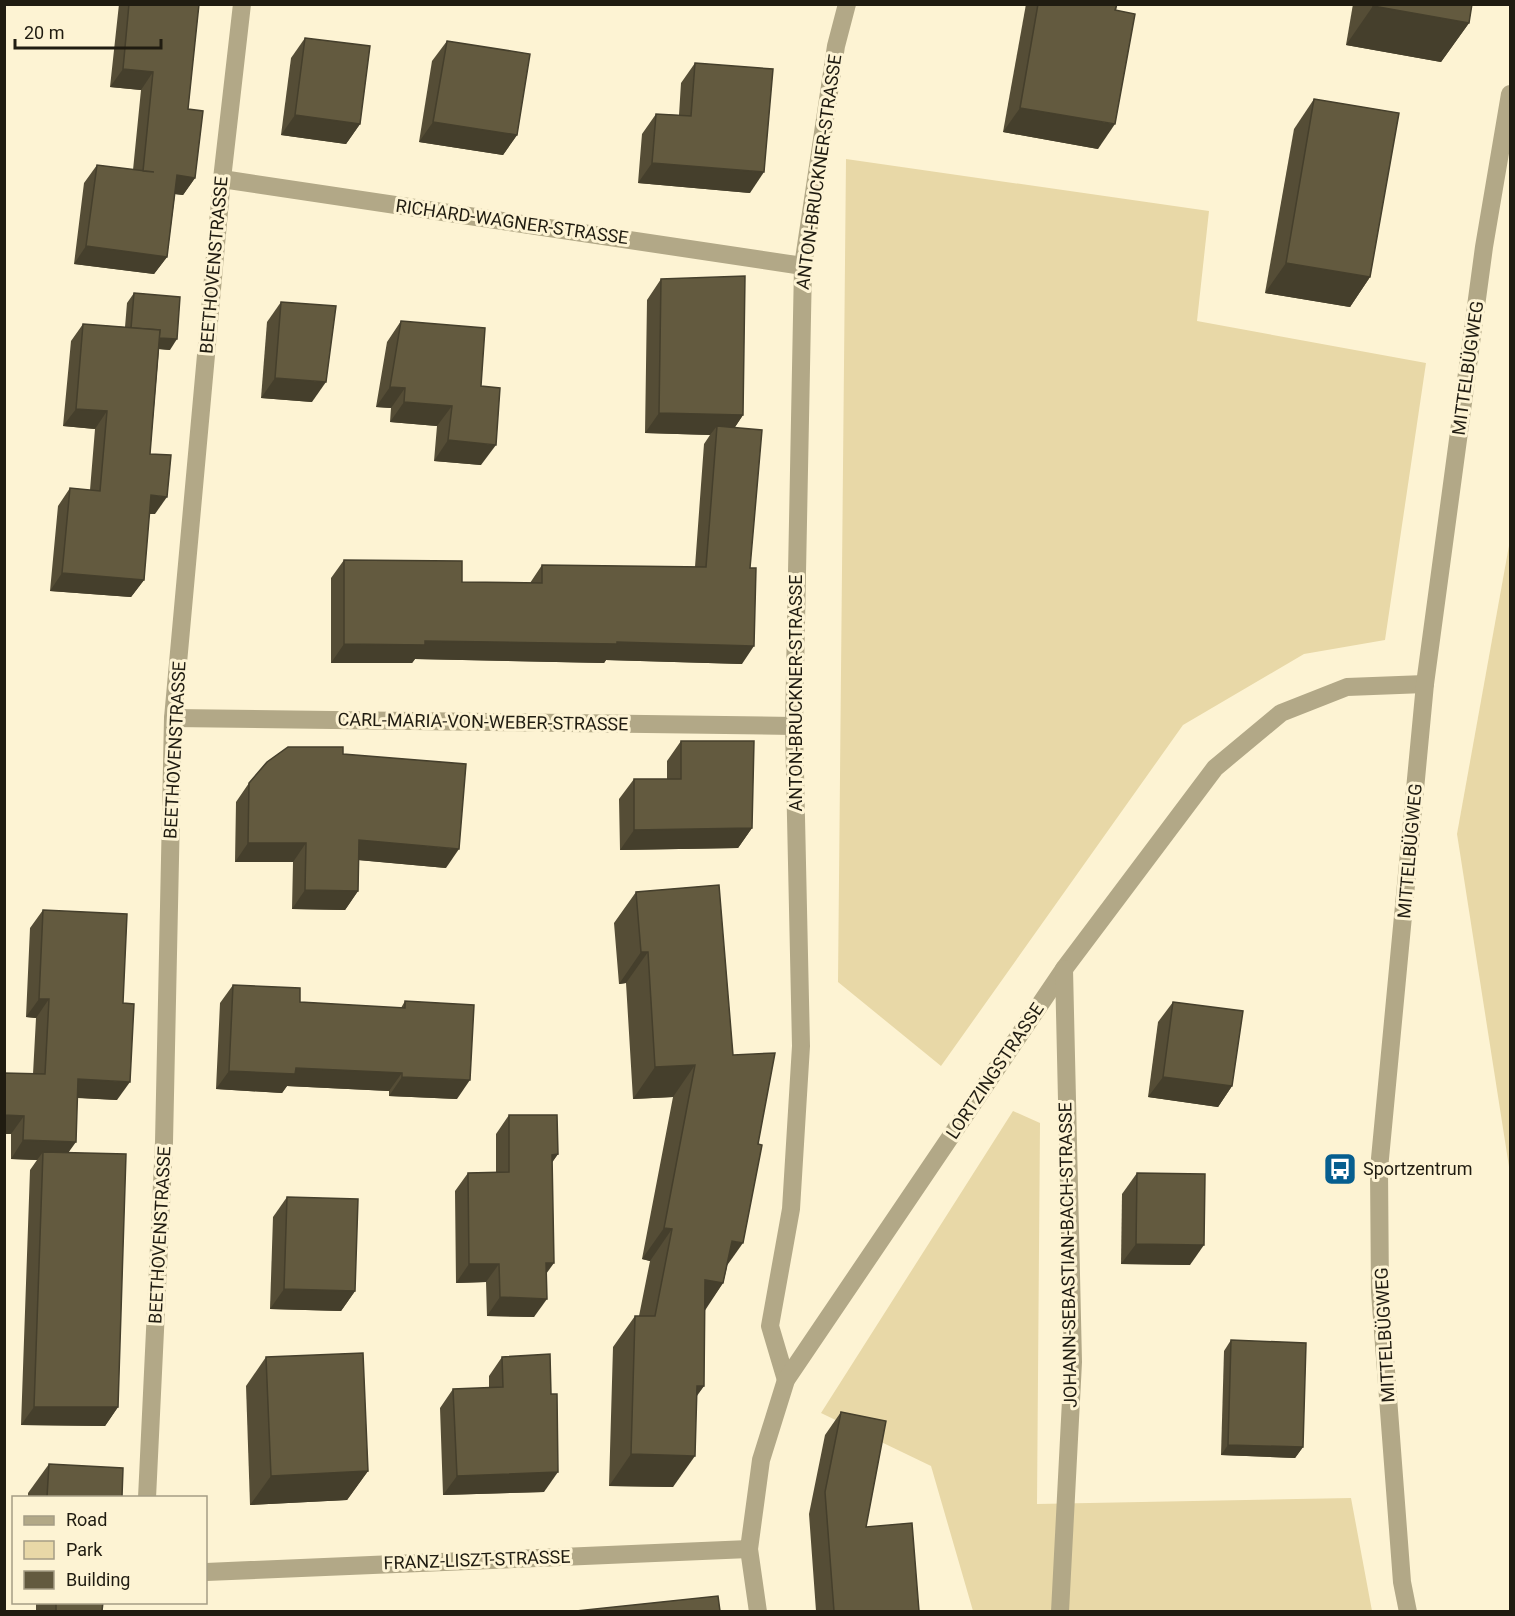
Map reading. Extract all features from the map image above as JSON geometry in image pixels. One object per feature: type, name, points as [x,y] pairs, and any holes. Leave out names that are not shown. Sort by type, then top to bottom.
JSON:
[{"type":"street","name":"BEETHOVENSTRASSE","points":[[147,1496],[164,1142],[173,718],[222,179],[242,4]]},
{"type":"street","name":"ANTON-BRUCKNER-STRASSE","points":[[786,1380],[770,1326],[791,1209],[801,1046],[794,726],[803,266],[836,46],[848,4]]},
{"type":"street","name":"MITTELBÜGWEG","points":[[1408,1611],[1402,1582],[1380,1292],[1379,1169],[1425,684],[1484,247],[1510,94]]},
{"type":"street","name":"RICHARD-WAGNER-STRASSE","points":[[222,179],[803,266]]},
{"type":"street","name":"LORTZINGSTRASSE","points":[[758,1611],[749,1549],[761,1460],[786,1380],[1064,969],[1215,768],[1281,713],[1347,687],[1425,684]]},
{"type":"street","name":"CARL-MARIA-VON-WEBER-STRASSE","points":[[173,718],[794,726]]},
{"type":"street","name":"JOHANN-SEBASTIAN-BACH-STRASSE","points":[[1060,1611],[1073,1362],[1064,969]]},
{"type":"street","name":"FRANZ-LISZT-STRASSE","points":[[207,1572],[749,1549]]},
{"type":"green space","points":[[846,159],[1209,211],[1197,321],[1426,363],[1385,640],[1304,654],[1183,725],[941,1066],[838,982]]},
{"type":"green space","points":[[1510,540],[1510,1173],[1457,834]]},
{"type":"green space","points":[[1013,1111],[1040,1123],[1037,1504],[1351,1498],[1372,1611],[973,1611],[931,1466],[821,1413]]},
{"type":"building","points":[[129,4],[199,4],[188,109],[203,111],[195,178],[177,175],[167,257],[86,246],[97,165],[143,171],[153,72],[123,69]]},
{"type":"building","points":[[1038,4],[1117,4],[1115,10],[1135,14],[1115,124],[1020,108]]},
{"type":"building","points":[[1374,4],[1472,4],[1469,23],[1373,6]]},
{"type":"building","points":[[305,38],[370,46],[360,124],[295,115]]},
{"type":"building","points":[[447,41],[530,54],[517,135],[433,122]]},
{"type":"building","points":[[695,63],[773,69],[764,172],[652,163],[656,114],[691,116]]},
{"type":"building","points":[[1314,99],[1399,113],[1370,277],[1286,263]]},
{"type":"building","points":[[745,276],[743,415],[659,413],[661,279]]},
{"type":"building","points":[[134,293],[180,297],[177,339],[159,338],[160,330],[131,328]]},
{"type":"building","points":[[281,302],[336,306],[326,382],[275,378]]},
{"type":"building","points":[[401,321],[485,328],[481,386],[500,388],[496,445],[448,440],[452,406],[404,402],[405,388],[390,387]]},
{"type":"building","points":[[83,324],[160,330],[150,454],[171,455],[167,497],[151,495],[144,580],[62,573],[70,488],[100,491],[107,411],[76,409]]},
{"type":"building","points":[[717,426],[762,430],[750,568],[756,568],[754,646],[617,642],[617,644],[425,641],[425,645],[344,644],[344,560],[462,561],[462,582],[542,583],[542,565],[706,567]]},
{"type":"building","points":[[681,741],[754,741],[752,828],[634,830],[634,779],[681,779]]},
{"type":"building","points":[[288,747],[343,747],[343,754],[466,764],[459,849],[359,840],[358,891],[305,890],[306,843],[248,843],[249,783],[267,762]]},
{"type":"building","points":[[719,885],[733,1055],[775,1053],[758,1144],[762,1145],[743,1243],[732,1241],[723,1283],[705,1280],[704,1386],[697,1386],[695,1456],[631,1454],[635,1316],[655,1316],[672,1229],[664,1228],[695,1065],[655,1067],[648,952],[641,952],[636,892]]},
{"type":"building","points":[[43,910],[127,914],[123,1003],[134,1004],[130,1082],[78,1079],[76,1142],[23,1140],[24,1116],[4,1115],[4,1073],[45,1074],[49,999],[39,999]]},
{"type":"building","points":[[233,985],[300,988],[300,1002],[405,1008],[405,1001],[474,1005],[470,1080],[402,1077],[402,1073],[296,1068],[295,1074],[229,1071]]},
{"type":"building","points":[[1173,1002],[1243,1011],[1232,1086],[1163,1077]]},
{"type":"building","points":[[509,1115],[557,1115],[558,1154],[552,1155],[554,1263],[546,1263],[547,1299],[500,1297],[499,1264],[469,1264],[468,1173],[509,1172]]},
{"type":"building","points":[[43,1152],[126,1154],[118,1407],[34,1407]]},
{"type":"building","points":[[1137,1173],[1205,1174],[1204,1245],[1136,1244]]},
{"type":"building","points":[[287,1197],[358,1199],[355,1291],[284,1289]]},
{"type":"building","points":[[1231,1340],[1306,1343],[1303,1447],[1228,1445]]},
{"type":"building","points":[[363,1353],[368,1471],[271,1476],[266,1357]]},
{"type":"building","points":[[550,1354],[551,1394],[557,1394],[558,1472],[457,1476],[453,1389],[503,1387],[502,1357]]},
{"type":"building","points":[[841,1412],[886,1421],[866,1527],[912,1523],[919,1611],[834,1611],[825,1492]]},
{"type":"building","points":[[49,1464],[123,1468],[122,1496],[47,1496]]},
{"type":"building","points":[[718,1596],[720,1611],[576,1611]]},
{"type":"building","points":[[56,1604],[103,1604],[102,1611],[56,1611]]},
{"type":"place","name":"Sportzentrum","points":[[1340,1169]]}]
